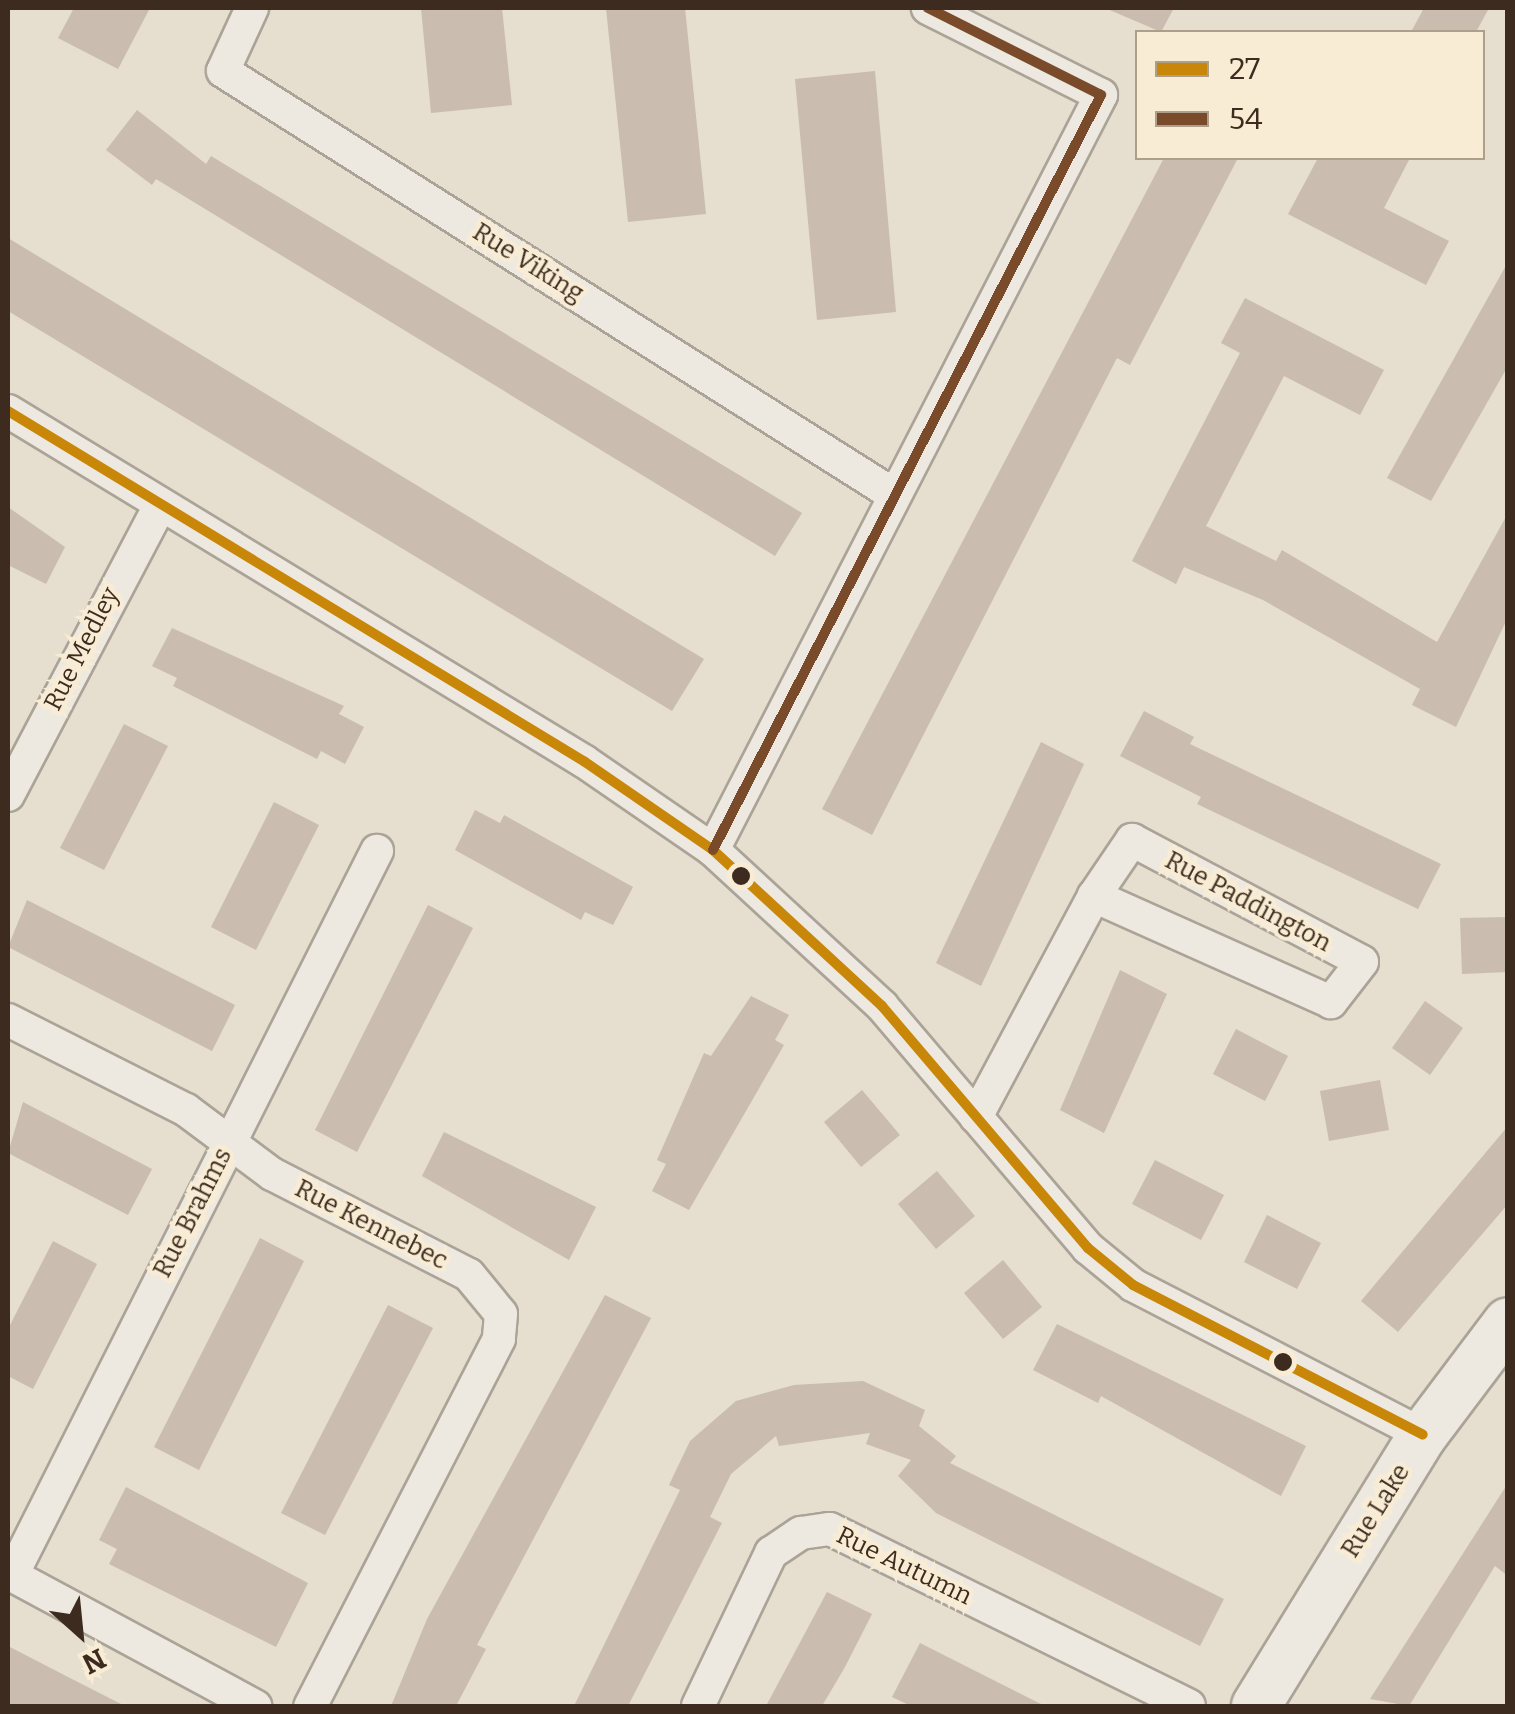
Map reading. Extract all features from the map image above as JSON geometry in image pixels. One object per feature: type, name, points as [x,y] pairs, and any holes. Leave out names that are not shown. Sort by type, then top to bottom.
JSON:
[{"type":"street","name":"Rue Viking","points":[[252,8],[223,71],[891,493]]},
{"type":"street","points":[[713,850],[891,493],[1101,95],[928,8]]},
{"type":"street","points":[[8,411],[585,762],[713,850],[882,1006],[1088,1248],[1132,1285],[1422,1435]]},
{"type":"street","name":"Rue Medley","points":[[8,795],[160,505]]},
{"type":"street","name":"Rue Paddington","points":[[976,1117],[1094,896],[1132,840],[1362,962],[1331,1002],[1094,896]]},
{"type":"street","name":"Rue Brahms","points":[[10,1574],[376,851]]},
{"type":"street","name":"Rue Kennebec","points":[[8,1020],[186,1110],[228,1142],[469,1275],[501,1314],[499,1339],[310,1706]]},
{"type":"street","name":"Rue Lake","points":[[1256,1706],[1422,1435],[1508,1322]]},
{"type":"street","name":"Rue Autumn","points":[[698,1706],[771,1552],[802,1533],[830,1529],[1189,1706]]},
{"type":"street","points":[[10,1574],[255,1706]]},
{"type":"building","points":[[74,8],[150,8],[118,69],[58,38]]},
{"type":"building","points":[[421,8],[502,8],[512,105],[431,113]]},
{"type":"building","points":[[606,8],[685,8],[706,214],[628,222]]},
{"type":"building","points":[[1105,8],[1174,8],[1162,30]]},
{"type":"building","points":[[1424,8],[1489,8],[1477,30],[1412,30]]},
{"type":"building","points":[[875,71],[896,312],[817,320],[795,79]]},
{"type":"building","points":[[137,110],[206,164],[211,156],[802,513],[775,556],[156,179],[152,185],[106,150]]},
{"type":"building","points":[[1163,160],[1237,160],[1130,365],[1117,358],[872,835],[822,809]]},
{"type":"building","points":[[1317,160],[1409,160],[1384,208],[1449,241],[1426,285],[1288,214]]},
{"type":"building","points":[[8,238],[704,659],[672,711],[8,311]]},
{"type":"building","points":[[1508,262],[1508,366],[1431,501],[1387,478]]},
{"type":"building","points":[[1245,298],[1384,370],[1360,415],[1284,376],[1206,526],[1276,561],[1282,550],[1437,642],[1508,513],[1508,617],[1456,727],[1412,705],[1420,689],[1263,600],[1184,567],[1176,584],[1132,561],[1240,353],[1221,343]]},
{"type":"building","points":[[8,507],[65,547],[46,584],[8,565]]},
{"type":"building","points":[[172,628],[344,706],[339,714],[364,727],[345,764],[321,751],[317,759],[173,686],[177,678],[152,666]]},
{"type":"building","points":[[1144,711],[1194,737],[1190,744],[1441,864],[1418,909],[1197,804],[1201,797],[1120,756]]},
{"type":"building","points":[[124,724],[168,746],[104,870],[60,848]]},
{"type":"building","points":[[1041,742],[1084,764],[981,986],[936,963]]},
{"type":"building","points":[[274,802],[319,825],[256,950],[211,927]]},
{"type":"building","points":[[475,810],[500,823],[504,815],[633,887],[613,925],[585,912],[581,920],[455,850]]},
{"type":"building","points":[[27,900],[235,1005],[212,1051],[8,947]]},
{"type":"building","points":[[428,905],[473,928],[357,1152],[315,1130]]},
{"type":"building","points":[[1508,917],[1508,972],[1462,974],[1460,918]]},
{"type":"building","points":[[1120,970],[1167,994],[1104,1133],[1060,1110]]},
{"type":"building","points":[[751,996],[789,1015],[775,1040],[784,1045],[689,1210],[652,1191],[666,1164],[657,1160],[704,1053],[711,1056]]},
{"type":"building","points":[[1425,1001],[1463,1028],[1430,1075],[1392,1048]]},
{"type":"building","points":[[1236,1029],[1288,1056],[1265,1101],[1213,1074]]},
{"type":"building","points":[[1380,1080],[1389,1130],[1329,1141],[1320,1091]]},
{"type":"building","points":[[862,1090],[900,1135],[861,1167],[824,1122]]},
{"type":"building","points":[[23,1102],[152,1169],[128,1215],[8,1153]]},
{"type":"building","points":[[1508,1126],[1508,1204],[1398,1332],[1361,1301]]},
{"type":"building","points":[[444,1132],[596,1207],[569,1260],[422,1176]]},
{"type":"building","points":[[1155,1160],[1224,1195],[1201,1240],[1132,1204]]},
{"type":"building","points":[[937,1171],[975,1216],[936,1249],[898,1204]]},
{"type":"building","points":[[1267,1215],[1321,1243],[1297,1289],[1244,1262]]},
{"type":"building","points":[[260,1238],[304,1261],[199,1470],[154,1447]]},
{"type":"building","points":[[53,1241],[97,1264],[33,1389],[8,1376],[8,1329]]},
{"type":"building","points":[[1003,1260],[1042,1307],[1003,1339],[964,1293]]},
{"type":"building","points":[[605,1295],[651,1318],[477,1645],[486,1649],[456,1706],[391,1706],[427,1619]]},
{"type":"building","points":[[388,1305],[433,1328],[325,1535],[281,1513]]},
{"type":"building","points":[[1057,1324],[1306,1446],[1281,1496],[1101,1396],[1098,1403],[1033,1370]]},
{"type":"building","points":[[863,1381],[925,1410],[919,1426],[956,1456],[950,1463],[1224,1599],[1200,1646],[936,1513],[898,1476],[911,1460],[866,1444],[870,1433],[779,1446],[776,1436],[731,1474],[710,1517],[722,1523],[628,1706],[574,1706],[680,1490],[669,1485],[690,1441],[736,1401],[794,1385]]},
{"type":"building","points":[[1508,1483],[1508,1576],[1495,1566],[1409,1706],[1370,1699]]},
{"type":"building","points":[[126,1487],[308,1583],[276,1647],[109,1564],[117,1549],[99,1540]]},
{"type":"building","points":[[827,1592],[872,1614],[845,1667],[822,1706],[766,1706]]},
{"type":"building","points":[[920,1643],[1045,1706],[911,1706],[892,1697]]},
{"type":"building","points":[[8,1646],[68,1677],[125,1706],[8,1706]]},
{"type":"transit line","name":"54","points":[[713,850],[1101,95],[928,8]]},
{"type":"transit line","name":"27","points":[[8,411],[585,762],[713,850],[882,1006],[1088,1248],[1133,1285],[1423,1435]]}]
